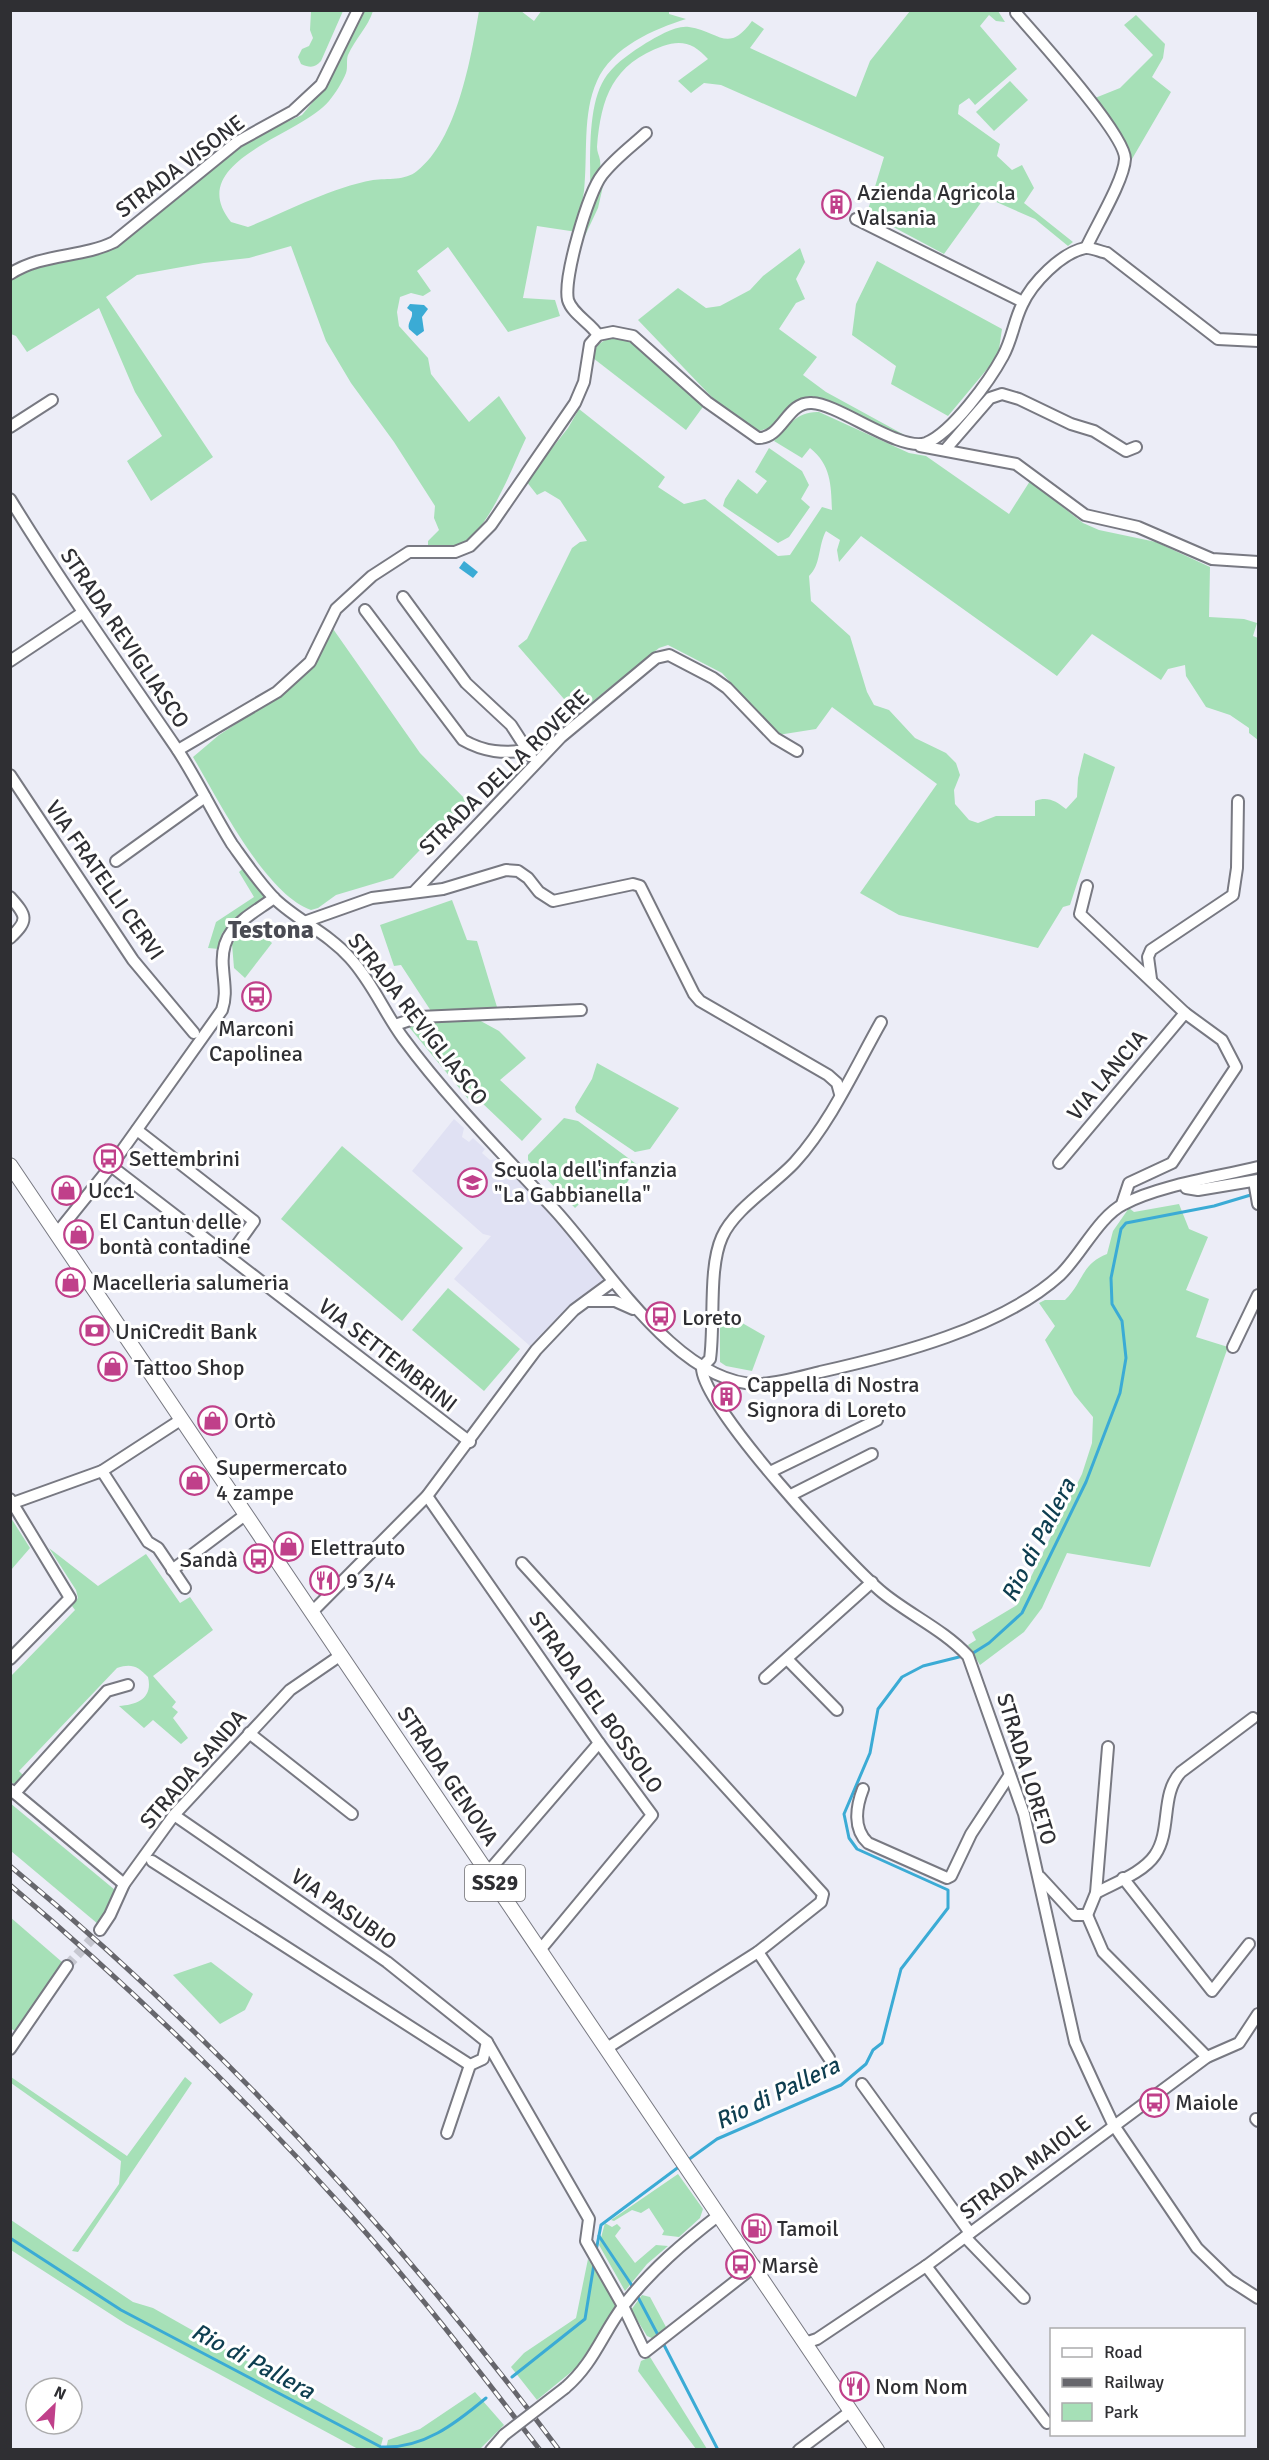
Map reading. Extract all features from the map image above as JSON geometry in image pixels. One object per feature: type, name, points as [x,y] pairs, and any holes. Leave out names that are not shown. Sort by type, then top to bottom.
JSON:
[{"type":"main road","name":"STRADA GENOVA","points":[[10,1165],[877,2450]]},
{"type":"street","name":"STRADA VISONE","points":[[10,274],[51,256],[102,248],[114,242],[237,142],[293,111],[321,86],[358,10]]},
{"type":"street","points":[[1016,12],[1087,97],[1123,149],[1125,160],[1120,176],[1086,248]]},
{"type":"street","points":[[598,335],[568,299],[570,268],[581,226],[602,174],[646,133]]},
{"type":"street","points":[[856,219],[1023,302]]},
{"type":"street","points":[[917,445],[927,443],[945,431],[981,389],[1005,354],[1023,302],[1041,279],[1064,257],[1086,248],[1107,253],[1218,339],[1258,341]]},
{"type":"street","points":[[178,750],[278,692],[310,662],[336,609],[372,576],[409,552],[455,552],[470,546],[491,525],[575,403],[584,382],[590,344],[598,335],[613,332],[633,336],[707,402],[758,438],[770,436],[799,405],[808,402],[819,403],[868,427],[917,445],[1016,464],[1085,515],[1138,527],[1212,559],[1258,562]]},
{"type":"street","points":[[945,450],[990,398],[1002,394],[1019,399],[1071,424],[1094,431],[1126,451],[1136,447]]},
{"type":"street","points":[[10,427],[52,400]]},
{"type":"street","name":"STRADA REVIGLIASCO","points":[[10,499],[82,613],[178,750],[233,844],[274,898],[307,921],[350,958],[377,994],[395,1025],[451,1097],[557,1212],[612,1282],[639,1312],[702,1367],[744,1383],[762,1384],[864,1363],[984,1322],[1022,1304],[1060,1275],[1103,1223],[1122,1204],[1258,1167]]},
{"type":"street","points":[[364,610],[463,740],[492,751],[530,753],[511,726],[466,683],[403,597]]},
{"type":"street","points":[[10,661],[82,613]]},
{"type":"street","name":"STRADA DELLA ROVERE","points":[[414,892],[561,737],[656,658],[669,655],[713,678],[727,688],[775,738],[797,751]]},
{"type":"street","name":"VIA FRATELLI CERVI","points":[[10,775],[133,960],[194,1033]]},
{"type":"street","points":[[116,861],[205,797]]},
{"type":"street","points":[[1151,979],[1148,957],[1151,950],[1233,895],[1237,868],[1238,801]]},
{"type":"street","name":"STRADA DELLA ROVERE","points":[[307,921],[372,898],[443,889],[506,870],[518,872],[528,878],[539,892],[553,901],[623,884],[640,886],[694,994],[700,1001],[828,1076],[837,1083],[840,1094]]},
{"type":"street","points":[[1087,886],[1080,914],[1185,1013],[1222,1040],[1236,1067],[1172,1163],[1130,1183],[1122,1204]]},
{"type":"street","points":[[10,897],[24,918],[24,925],[10,938]]},
{"type":"street","points":[[57,1233],[111,1166],[222,1010],[226,999],[221,951],[228,933],[274,898]]},
{"type":"street","points":[[395,1025],[419,1017],[581,1010]]},
{"type":"street","name":"VIA LANCIA","points":[[1059,1163],[1185,1013]]},
{"type":"street","points":[[702,1367],[710,1359],[716,1260],[722,1237],[732,1222],[796,1161],[840,1094],[881,1022]]},
{"type":"street","points":[[136,1130],[254,1221],[228,1256]]},
{"type":"street","name":"VIA SETTEMBRINI","points":[[111,1166],[470,1442]]},
{"type":"street","name":"STRADA REVIGLIASCO","points":[[1180,1187],[1198,1190],[1257,1190]]},
{"type":"street","points":[[312,1612],[427,1496],[470,1442],[536,1350],[566,1317],[612,1282]]},
{"type":"street","points":[[1233,1347],[1258,1295]]},
{"type":"street","points":[[587,1301],[615,1301],[639,1312]]},
{"type":"street","name":"STRADA LORETO","points":[[702,1367],[705,1385],[732,1426],[791,1495],[872,1582],[967,1657],[992,1718],[1009,1776],[1024,1814],[1075,2042],[1113,2124],[1197,2248],[1230,2280],[1258,2298]]},
{"type":"street","points":[[10,1659],[70,1598],[12,1501],[102,1471],[182,1419]]},
{"type":"street","points":[[770,1472],[877,1420]]},
{"type":"street","points":[[791,1495],[872,1454]]},
{"type":"street","points":[[102,1471],[148,1542],[158,1548],[185,1588]]},
{"type":"street","name":"STRADA DEL BOSSOLO","points":[[427,1496],[599,1743],[652,1815],[540,1950]]},
{"type":"street","points":[[172,1570],[245,1515]]},
{"type":"street","points":[[522,1563],[823,1894],[821,1902],[758,1952],[607,2048]]},
{"type":"street","points":[[765,1678],[872,1582]]},
{"type":"street","name":"STRADA SANDA","points":[[100,1930],[110,1915],[124,1884],[174,1815],[290,1690],[341,1655]]},
{"type":"street","points":[[787,1659],[837,1710]]},
{"type":"street","points":[[124,1884],[13,1791],[107,1691],[128,1685]]},
{"type":"street","points":[[1096,1893],[1145,1866],[1156,1854],[1172,1782],[1181,1772],[1253,1718]]},
{"type":"street","points":[[249,1733],[352,1814]]},
{"type":"street","points":[[487,1871],[599,1743]]},
{"type":"street","points":[[1108,1748],[1096,1893],[1087,1915],[1103,1952],[1207,2057]]},
{"type":"street","points":[[863,1789],[857,1814],[858,1828],[867,1843],[947,1878],[951,1876],[986,1808],[1009,1776]]},
{"type":"street","name":"VIA PASUBIO","points":[[174,1815],[387,1962],[487,2042],[589,2219],[586,2241],[626,2302],[645,2352],[755,2266]]},
{"type":"street","points":[[152,1861],[470,2065]]},
{"type":"street","points":[[1037,1874],[1075,1915],[1087,1915]]},
{"type":"street","points":[[1123,1878],[1212,1991],[1249,1944]]},
{"type":"street","points":[[758,1952],[829,2058]]},
{"type":"street","points":[[10,2049],[67,1966]]},
{"type":"street","name":"STRADA MAIOLE","points":[[805,2343],[818,2338],[926,2266],[1113,2124],[1207,2057],[1239,2043],[1258,2014]]},
{"type":"street","points":[[447,2133],[470,2065],[483,2059],[487,2042]]},
{"type":"street","points":[[862,2084],[967,2235],[1024,2298]]},
{"type":"street","points":[[498,2444],[580,2375],[596,2355],[626,2302],[656,2267],[719,2215]]},
{"type":"street","points":[[926,2266],[1047,2423]]},
{"type":"street","points":[[799,2450],[851,2410]]},
{"type":"shaded area","points":[[454,1119],[464,1128],[462,1137],[469,1142],[473,1138],[485,1149],[482,1153],[490,1160],[497,1159],[545,1206],[606,1279],[560,1315],[530,1346],[454,1279],[491,1236],[483,1234],[412,1171]]},
{"type":"green space","points":[[542,10],[669,11],[669,14],[686,19],[648,34],[623,49],[604,69],[597,81],[587,121],[584,191],[577,232],[537,226],[523,298],[555,300],[560,316],[508,332],[448,247],[417,271],[431,291],[423,296],[411,293],[400,297],[397,312],[399,326],[428,358],[431,374],[469,422],[499,396],[526,438],[497,500],[478,530],[456,546],[428,547],[428,541],[439,530],[434,518],[435,506],[394,442],[351,383],[326,341],[291,246],[249,258],[204,263],[137,275],[106,297],[213,457],[151,501],[127,461],[162,436],[135,392],[99,308],[27,352],[16,336],[11,334],[10,279],[38,266],[94,253],[120,242],[241,143],[302,115],[322,91],[362,11],[373,11],[348,55],[346,73],[341,84],[329,101],[315,113],[252,151],[233,166],[222,182],[220,201],[231,222],[248,227],[341,188],[373,180],[402,178],[412,174],[431,157],[452,119],[472,51],[479,11],[521,11],[534,21]]},
{"type":"green space","points":[[311,11],[343,11],[321,61],[310,67],[301,64],[298,57],[302,49],[309,46],[313,38],[310,30]]},
{"type":"green space","points":[[910,11],[998,11],[1005,22],[996,21],[989,15],[980,26],[1017,69],[975,105],[969,98],[959,105],[958,114],[1000,144],[997,156],[1012,170],[1022,165],[1034,188],[1024,203],[1073,242],[1068,246],[1035,219],[985,197],[944,254],[867,213],[884,157],[721,85],[704,83],[691,93],[678,81],[708,59],[693,46],[682,43],[670,44],[646,53],[632,62],[613,84],[602,113],[597,147],[600,170],[590,196],[591,133],[600,87],[616,65],[646,43],[666,32],[684,27],[730,39],[744,31],[752,21],[764,29],[750,48],[856,97],[870,61]]},
{"type":"green space","points":[[1136,15],[1165,44],[1163,58],[1152,77],[1171,92],[1132,159],[1129,159],[1128,146],[1095,98],[1120,88],[1153,55],[1124,25]]},
{"type":"green space","points":[[1010,81],[1028,100],[994,131],[976,112]]},
{"type":"green space","points":[[600,181],[603,186],[598,208],[582,242],[582,227]]},
{"type":"green space","points":[[800,248],[805,262],[796,279],[805,299],[796,303],[779,329],[817,357],[803,375],[826,392],[910,438],[814,398],[773,427],[755,432],[728,414],[638,320],[678,288],[706,308],[720,306],[750,290],[763,276]]},
{"type":"green space","points":[[877,261],[1002,329],[998,356],[948,416],[891,384],[896,366],[852,335],[856,304]]},
{"type":"green space","points":[[612,337],[629,340],[705,404],[686,430],[593,358],[599,344]]},
{"type":"green space","points":[[579,409],[665,477],[658,487],[684,504],[705,499],[778,556],[790,555],[822,507],[832,510],[826,468],[817,454],[810,448],[802,458],[774,441],[799,417],[811,412],[819,412],[909,453],[926,456],[1009,514],[1030,481],[1083,523],[1099,530],[1156,542],[1210,567],[1209,617],[1244,619],[1257,623],[1253,636],[1258,638],[1258,740],[1249,733],[1249,728],[1230,715],[1206,707],[1186,676],[1185,665],[1168,669],[1161,680],[1092,634],[1057,676],[861,536],[839,562],[837,550],[840,540],[826,531],[818,561],[809,576],[811,601],[850,636],[867,692],[874,705],[889,710],[915,738],[946,753],[956,763],[960,775],[954,790],[955,804],[969,820],[978,823],[996,816],[1035,816],[1035,801],[1044,799],[1055,802],[1066,809],[1077,797],[1078,778],[1084,753],[1115,767],[1070,905],[1063,907],[1038,948],[899,915],[860,893],[937,784],[832,707],[816,729],[778,735],[722,673],[668,645],[659,648],[577,714],[518,646],[527,639],[572,548],[580,542],[587,541],[560,500],[545,491],[537,495],[526,481],[568,428]]},
{"type":"green space","points":[[769,448],[802,471],[809,485],[801,499],[810,507],[789,537],[778,543],[723,506],[738,479],[757,494],[767,481],[755,472]]},
{"type":"green space","points":[[331,626],[420,753],[467,801],[393,878],[336,895],[318,908],[311,910],[294,901],[260,866],[229,820],[193,757],[219,735],[280,695]]},
{"type":"green space","points":[[246,866],[268,896],[222,933],[219,949],[208,948],[216,922],[254,897],[239,872]]},
{"type":"green space","points":[[452,900],[467,940],[477,941],[497,1007],[431,1011],[401,965],[394,966],[380,925]]},
{"type":"green space","points":[[249,923],[272,943],[245,978],[234,968],[232,944]]},
{"type":"green space","points":[[477,1019],[499,1031],[526,1058],[500,1080],[542,1119],[522,1141],[480,1101],[474,1106],[409,1027],[411,1024]]},
{"type":"green space","points":[[597,1063],[679,1108],[650,1149],[635,1152],[576,1112],[575,1107],[592,1079]]},
{"type":"green space","points":[[564,1118],[578,1121],[639,1166],[614,1200],[597,1187],[575,1208],[528,1160],[528,1155]]},
{"type":"green space","points":[[342,1146],[463,1248],[402,1321],[281,1219]]},
{"type":"green space","points":[[1179,1204],[1189,1229],[1208,1237],[1186,1290],[1209,1299],[1196,1337],[1228,1347],[1150,1567],[1067,1553],[1042,1608],[1024,1632],[980,1665],[968,1645],[976,1640],[972,1632],[1017,1605],[1082,1474],[1092,1443],[1093,1417],[1074,1394],[1045,1340],[1055,1326],[1039,1303],[1045,1300],[1065,1300],[1071,1294],[1087,1268],[1098,1258],[1107,1254],[1113,1231],[1129,1208],[1134,1212]]},
{"type":"green space","points":[[448,1288],[520,1349],[484,1391],[412,1330]]},
{"type":"green space","points":[[723,1316],[730,1316],[765,1336],[752,1371],[726,1366],[720,1362],[720,1320]]},
{"type":"green space","points":[[11,1518],[30,1548],[10,1570]]},
{"type":"green space","points":[[49,1548],[98,1586],[146,1554],[180,1603],[190,1597],[213,1630],[153,1676],[176,1702],[172,1707],[178,1712],[173,1718],[188,1738],[181,1744],[153,1720],[144,1728],[119,1706],[138,1702],[146,1695],[149,1684],[148,1677],[141,1670],[122,1666],[117,1668],[19,1771],[25,1777],[14,1784],[11,1782],[11,1676],[75,1610],[72,1606],[78,1598],[76,1590]]},
{"type":"green space","points":[[10,1803],[115,1890],[98,1924],[11,1851]]},
{"type":"green space","points":[[10,1917],[62,1962],[15,2031],[10,2028]]},
{"type":"green space","points":[[211,1962],[253,1994],[245,2010],[220,2024],[173,1975]]},
{"type":"green space","points":[[11,2077],[127,2156],[185,2077],[192,2083],[78,2252],[72,2251],[119,2184],[121,2161],[11,2083]]},
{"type":"green space","points":[[678,2174],[703,2209],[700,2218],[679,2237],[662,2235],[664,2231],[649,2208],[641,2213],[632,2210],[614,2221],[611,2220]]},
{"type":"green space","points":[[11,2220],[133,2302],[153,2308],[383,2438],[380,2449],[358,2449],[126,2324],[11,2250]]},
{"type":"green space","points":[[605,2223],[612,2227],[617,2224],[621,2228],[615,2236],[635,2263],[656,2245],[668,2246],[647,2264],[625,2291],[599,2245]]},
{"type":"green space","points":[[588,2259],[617,2307],[576,2368],[537,2400],[511,2367],[524,2353],[576,2318]]},
{"type":"green space","points":[[642,2295],[650,2297],[666,2327],[654,2339],[647,2336],[631,2310]]},
{"type":"green space","points":[[650,2357],[707,2449],[696,2449],[638,2371],[641,2361]]},
{"type":"green space","points":[[475,2392],[504,2425],[480,2449],[386,2449],[388,2440],[420,2429]]},
{"type":"water","points":[[410,304],[424,305],[428,309],[422,317],[424,331],[417,336],[409,329],[412,312],[407,308]]},
{"type":"water","points":[[464,561],[478,572],[473,578],[459,568]]},
{"type":"waterway","name":"Rio di Pallera","points":[[970,1655],[989,1643],[1022,1613],[1086,1482],[1120,1393],[1126,1358],[1122,1321],[1112,1304],[1111,1278],[1121,1229],[1126,1223],[1214,1206],[1254,1194]]},
{"type":"waterway","name":"Rio di Pallera","points":[[688,2160],[717,2139],[841,2085],[866,2064],[873,2050],[882,2043],[901,1969],[948,1908],[948,1890],[857,1849],[849,1838],[844,1814],[870,1753],[878,1709],[902,1677],[923,1666],[963,1656]]},
{"type":"waterway","name":"Rio di Pallera","points":[[596,2251],[601,2225],[680,2166]]},
{"type":"waterway","name":"Rio di Pallera","points":[[599,2236],[631,2284],[659,2337]]},
{"type":"waterway","name":"Rio di Pallera","points":[[10,2238],[121,2310],[381,2447],[411,2444],[438,2433],[486,2398]]},
{"type":"waterway","name":"Rio di Pallera","points":[[512,2377],[585,2319],[594,2264]]},
{"type":"waterway","name":"Rio di Pallera","points":[[663,2343],[718,2450]]},
{"type":"tunnel","points":[[67,1966],[100,1930]]},
{"type":"railway","points":[[10,1866],[160,1999],[302,2142],[435,2292],[559,2450]]},
{"type":"railway","points":[[10,1885],[187,2045],[312,2173],[401,2274],[540,2450]]},
{"type":"place","name":"Azienda Agricola Valsania","points":[[836,205]]},
{"type":"place","name":"Marconi Capolinea","points":[[256,996]]},
{"type":"place","name":"Settembrini","points":[[108,1158]]},
{"type":"place","name":"Scuola dell'infanzia \"La Gabbianella\"","points":[[473,1182]]},
{"type":"place","name":"Ucc1","points":[[67,1190]]},
{"type":"place","name":"El Cantun delle bontà contadine","points":[[78,1234]]},
{"type":"place","name":"Macelleria salumeria","points":[[71,1282]]},
{"type":"place","name":"Loreto","points":[[661,1317]]},
{"type":"place","name":"UniCredit Bank","points":[[94,1331]]},
{"type":"place","name":"Tattoo Shop","points":[[113,1367]]},
{"type":"place","name":"Cappella di Nostra Signora di Loreto","points":[[726,1397]]},
{"type":"place","name":"Ortò","points":[[213,1420]]},
{"type":"place","name":"Supermercato 4 zampe","points":[[195,1480]]},
{"type":"place","name":"Elettrauto","points":[[289,1547]]},
{"type":"place","name":"Sandà","points":[[259,1559]]},
{"type":"place","name":"9 3/4","points":[[325,1580]]},
{"type":"place","name":"Maiole","points":[[1154,2102]]},
{"type":"place","name":"Tamoil","points":[[756,2228]]},
{"type":"place","name":"Marsè","points":[[740,2265]]},
{"type":"place","name":"Nom Nom","points":[[854,2386]]},
{"type":"district","name":"Testona","points":[[271,930]]}]
